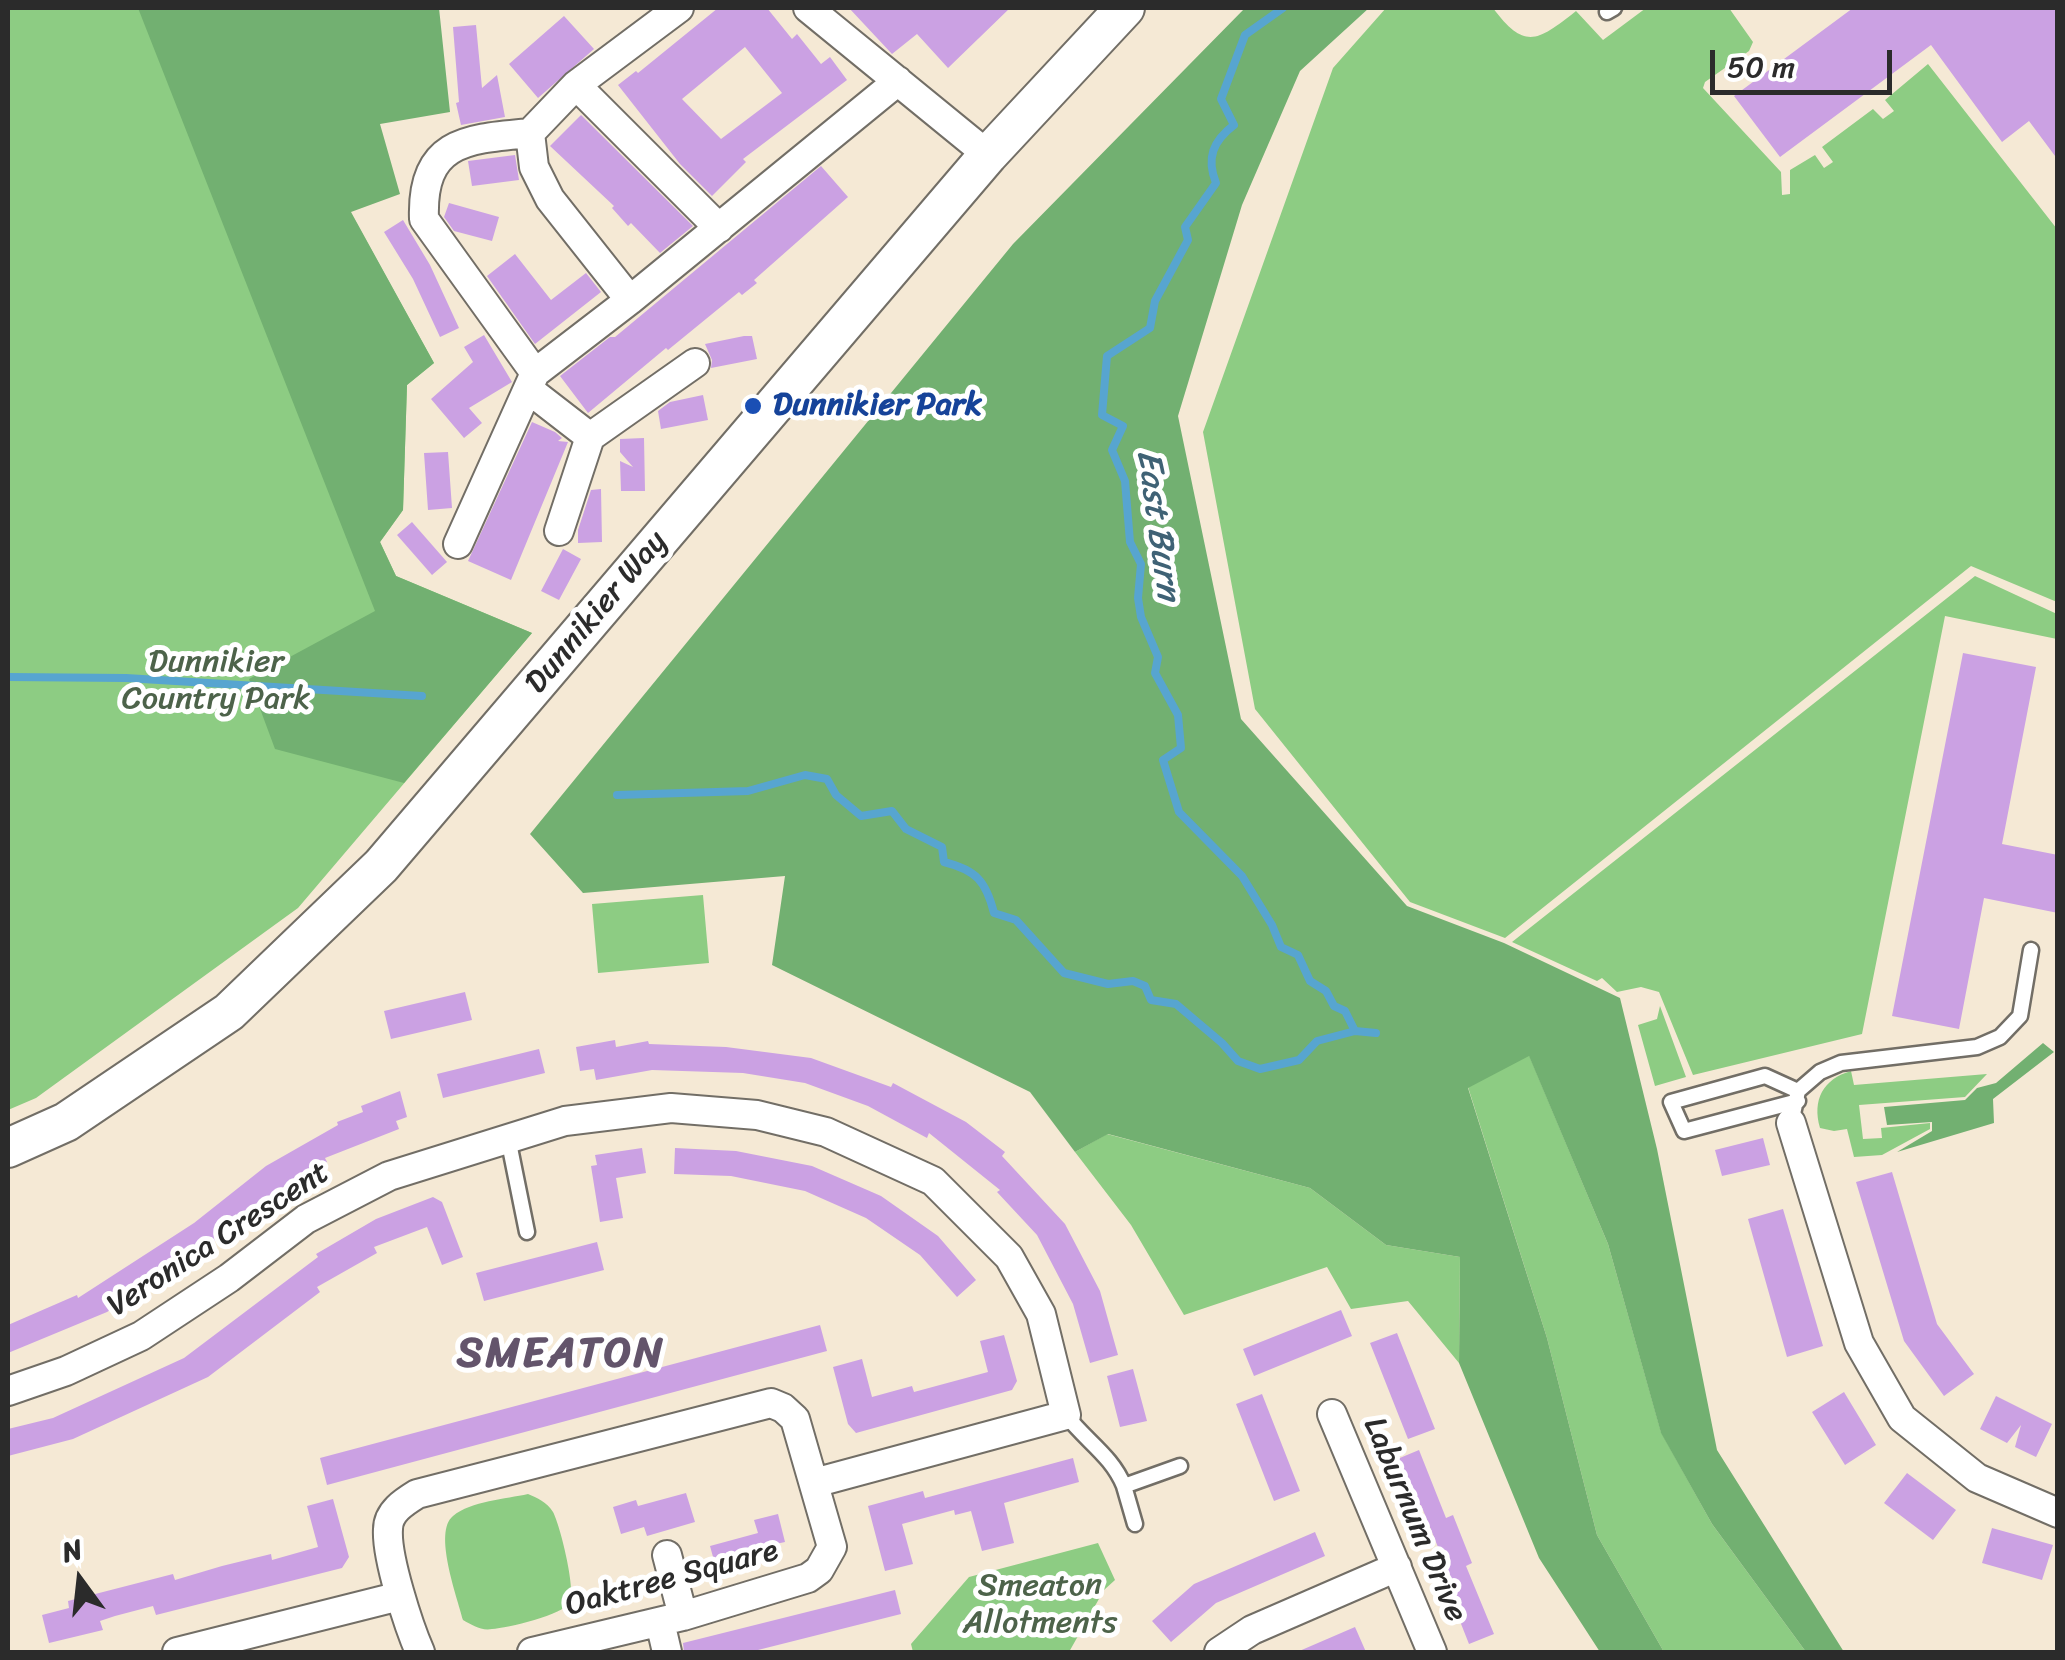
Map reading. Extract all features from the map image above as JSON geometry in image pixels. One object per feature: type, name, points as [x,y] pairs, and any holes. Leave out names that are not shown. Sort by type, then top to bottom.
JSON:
[{"type":"main road","name":"Dunnikier Way","points":[[8,1148],[66,1122],[229,1012],[381,866],[988,155],[1124,8]]},
{"type":"street","points":[[808,8],[988,155]]},
{"type":"street","points":[[590,436],[532,381],[424,219],[423,198],[432,166],[443,154],[481,138],[530,132],[576,85],[668,9]]},
{"type":"street","points":[[458,544],[532,381],[898,81]]},
{"type":"street","points":[[576,85],[719,228]]},
{"type":"street","points":[[530,132],[534,167],[550,200],[630,300]]},
{"type":"street","points":[[559,531],[590,436],[696,363]]},
{"type":"street","points":[[1796,1105],[1859,1343],[1902,1418],[1977,1478],[2058,1512]]},
{"type":"street","name":"Veronica Crescent","points":[[8,1391],[66,1371],[140,1336],[229,1278],[306,1219],[389,1176],[565,1121],[671,1108],[758,1115],[826,1132],[933,1181],[1008,1257],[1042,1314],[1066,1415]]},
{"type":"street","name":"Oaktree Square","points":[[420,1652],[400,1596],[388,1529],[400,1505],[417,1494],[770,1404],[795,1419],[832,1547],[819,1570],[808,1578],[672,1619],[610,1644],[532,1652]]},
{"type":"street","name":"Laburnum Drive","points":[[1332,1414],[1432,1652]]},
{"type":"street","points":[[814,1483],[1066,1415]]},
{"type":"street","points":[[667,1555],[672,1619],[667,1652]]},
{"type":"street","points":[[1218,1652],[1252,1630],[1397,1567]]},
{"type":"street","points":[[177,1652],[400,1596]]},
{"type":"lane","points":[[1796,1105],[1765,1076],[1671,1102],[1684,1130],[1796,1105],[1820,1072],[1841,1063],[1977,1047],[2000,1037],[2020,1016],[2031,950]]},
{"type":"lane","points":[[508,1138],[527,1232]]},
{"type":"lane","points":[[1066,1415],[1081,1434],[1110,1458],[1124,1486],[1135,1524]]},
{"type":"lane","points":[[1124,1486],[1180,1466]]},
{"type":"green space","name":"Dunnikier Country Park","points":[[8,8],[293,8],[351,213],[434,363],[407,385],[403,510],[380,542],[396,576],[532,633],[298,908],[36,1098],[8,1110]]},
{"type":"green space","points":[[138,8],[439,8],[450,112],[380,124],[400,194],[351,212],[434,363],[407,385],[403,510],[380,542],[396,576],[532,633],[404,783],[275,749],[249,679],[375,611]]},
{"type":"green space","points":[[1245,8],[1369,8],[1300,71],[1242,205],[1178,416],[1241,719],[1407,906],[1504,943],[1620,998],[1657,1149],[1717,1450],[1844,1652],[1806,1652],[1712,1524],[1661,1433],[1608,1244],[1529,1056],[1468,1088],[1547,1338],[1597,1535],[1664,1652],[1600,1652],[1539,1558],[1459,1363],[1460,1257],[1386,1245],[1310,1188],[1108,1134],[1075,1152],[1030,1092],[772,965],[785,876],[583,893],[530,834],[1013,244]]},
{"type":"green space","points":[[1386,8],[1493,8],[1514,31],[1532,37],[1552,29],[1576,11],[1603,40],[1646,8],[1729,8],[1753,42],[1749,51],[1705,82],[1703,88],[1781,172],[1782,195],[1790,194],[1790,170],[1815,155],[1824,168],[1833,162],[1822,147],[1873,109],[1883,119],[1894,111],[1885,100],[1928,64],[2057,229],[2057,602],[1971,566],[1505,938],[1410,902],[1255,709],[1203,432],[1333,68]]},
{"type":"green space","points":[[1975,576],[2057,614],[2057,639],[1945,616],[1862,1034],[1693,1075],[1659,992],[1641,987],[1617,992],[1602,978],[1597,981],[1512,942]]},
{"type":"green space","points":[[703,895],[709,963],[598,973],[592,904]]},
{"type":"green space","points":[[1660,1006],[1686,1077],[1655,1086],[1638,1025],[1657,1019]]},
{"type":"green space","points":[[2043,1043],[2054,1052],[1993,1099],[1994,1123],[1897,1152],[1932,1131],[1932,1122],[1887,1125],[1884,1107],[1965,1100],[1977,1088],[1996,1083]]},
{"type":"green space","points":[[1529,1055],[1608,1244],[1661,1432],[1712,1524],[1806,1652],[1664,1652],[1597,1535],[1547,1338],[1468,1087]]},
{"type":"green space","points":[[1851,1071],[1854,1085],[1987,1074],[1965,1097],[1859,1105],[1863,1139],[1882,1138],[1881,1128],[1930,1123],[1930,1129],[1882,1155],[1854,1157],[1847,1129],[1820,1128],[1818,1118],[1822,1092],[1833,1079]]},
{"type":"green space","points":[[1107,1134],[1310,1188],[1386,1245],[1460,1257],[1459,1363],[1408,1301],[1351,1309],[1327,1267],[1184,1315],[1131,1225],[1075,1152]]},
{"type":"green space","points":[[528,1494],[548,1506],[556,1519],[569,1571],[570,1602],[557,1612],[522,1623],[477,1627],[463,1620],[456,1596],[446,1550],[447,1524],[469,1507]]},
{"type":"green space","name":"Smeaton Allotments","points":[[1098,1543],[1115,1580],[1104,1590],[1069,1652],[913,1652],[911,1644],[969,1577]]},
{"type":"building","points":[[718,8],[767,8],[792,39],[797,34],[821,64],[830,57],[847,80],[743,159],[746,162],[712,196],[680,164],[618,85]],"holes":[[[745,47],[782,93],[721,139],[682,99]]]},
{"type":"building","points":[[849,8],[1010,8],[948,68],[917,34],[892,54]]},
{"type":"building","points":[[1853,8],[2058,8],[2058,160],[2029,121],[2002,142],[1931,45],[1780,157],[1734,96]]},
{"type":"building","points":[[564,16],[594,49],[538,98],[509,64]]},
{"type":"building","points":[[476,25],[482,88],[497,75],[505,117],[461,125],[456,103],[459,102],[453,27]]},
{"type":"building","points":[[581,115],[693,226],[660,253],[550,146]]},
{"type":"building","points":[[515,155],[519,180],[472,186],[468,161]]},
{"type":"building","points":[[821,166],[848,197],[754,280],[757,283],[742,295],[739,292],[666,348],[588,413],[560,376],[615,337]]},
{"type":"building","points":[[449,203],[499,217],[492,241],[454,231],[444,217]]},
{"type":"building","points":[[403,220],[430,265],[459,328],[440,337],[413,279],[384,232]]},
{"type":"building","points":[[515,254],[551,300],[586,273],[601,292],[535,344],[487,276]]},
{"type":"building","points":[[484,335],[512,382],[469,408],[482,423],[464,438],[431,399],[473,362],[464,347]]},
{"type":"building","points":[[752,336],[757,359],[711,368],[705,344]]},
{"type":"building","points":[[703,395],[708,420],[661,429],[658,411],[670,402]]},
{"type":"building","points":[[532,422],[555,432],[562,438],[558,441],[568,442],[511,580],[468,561]]},
{"type":"building","points":[[644,438],[645,491],[621,491],[620,461],[633,467],[620,452],[620,439]]},
{"type":"building","points":[[448,452],[452,508],[428,510],[424,453]]},
{"type":"building","points":[[601,489],[602,542],[578,543],[578,530],[591,490]]},
{"type":"building","points":[[412,522],[447,562],[432,575],[397,535]]},
{"type":"building","points":[[563,549],[581,559],[559,600],[541,591]]},
{"type":"building","points":[[1963,653],[2036,667],[2002,844],[2058,855],[2058,913],[1984,898],[1959,1029],[1892,1016]]},
{"type":"building","points":[[465,992],[472,1020],[391,1039],[384,1011]]},
{"type":"building","points":[[615,1040],[616,1047],[648,1041],[811,1058],[891,1087],[893,1083],[966,1122],[1005,1152],[1002,1156],[1065,1224],[1100,1291],[1118,1355],[1090,1363],[1073,1304],[1037,1235],[997,1192],[1000,1190],[929,1133],[927,1138],[868,1106],[805,1083],[743,1073],[652,1070],[596,1080],[594,1069],[580,1071],[576,1047]]},
{"type":"building","points":[[539,1049],[545,1073],[443,1098],[437,1074]]},
{"type":"building","points":[[400,1091],[407,1117],[396,1121],[399,1129],[325,1158],[327,1162],[282,1188],[212,1243],[107,1312],[8,1353],[8,1325],[77,1295],[78,1298],[194,1223],[266,1166],[338,1125],[337,1122],[363,1112],[361,1106]]},
{"type":"building","points":[[1763,1138],[1770,1165],[1722,1176],[1715,1150]]},
{"type":"building","points":[[642,1148],[646,1173],[616,1178],[623,1218],[600,1222],[591,1166],[597,1165],[595,1155]]},
{"type":"building","points":[[675,1148],[736,1151],[812,1166],[881,1196],[938,1236],[976,1280],[957,1297],[920,1255],[866,1218],[805,1191],[731,1176],[674,1174]]},
{"type":"building","points":[[1892,1172],[1937,1324],[1974,1374],[1944,1396],[1904,1341],[1856,1182]]},
{"type":"building","points":[[433,1197],[442,1202],[463,1257],[442,1265],[427,1227],[374,1247],[377,1253],[317,1287],[320,1292],[208,1377],[73,1439],[8,1456],[8,1429],[53,1418],[184,1358],[318,1257],[316,1254],[376,1219]]},
{"type":"building","points":[[1783,1209],[1823,1346],[1787,1357],[1748,1219]]},
{"type":"building","points":[[597,1242],[604,1270],[484,1301],[476,1273]]},
{"type":"building","points":[[1341,1310],[1352,1336],[1254,1376],[1243,1349]]},
{"type":"building","points":[[820,1325],[827,1351],[327,1485],[320,1458]]},
{"type":"building","points":[[1397,1333],[1435,1429],[1408,1439],[1370,1343]]},
{"type":"building","points":[[1004,1335],[1017,1381],[1012,1390],[856,1433],[848,1424],[833,1367],[862,1359],[872,1397],[912,1386],[914,1392],[988,1372],[980,1341]]},
{"type":"building","points":[[1133,1369],[1147,1421],[1120,1427],[1107,1376]]},
{"type":"building","points":[[1844,1392],[1876,1445],[1845,1465],[1812,1412]]},
{"type":"building","points":[[1262,1394],[1300,1491],[1274,1501],[1236,1404]]},
{"type":"building","points":[[1996,1396],[2052,1424],[2036,1457],[2015,1447],[2021,1425],[2007,1443],[1980,1429]]},
{"type":"building","points":[[1419,1450],[1446,1518],[1453,1515],[1472,1563],[1466,1566],[1494,1634],[1469,1644],[1450,1596],[1457,1594],[1421,1505],[1414,1508],[1395,1460]]},
{"type":"building","points":[[1073,1458],[1079,1482],[1004,1503],[1014,1543],[982,1551],[971,1511],[955,1515],[954,1510],[902,1524],[913,1564],[885,1571],[868,1506],[923,1491],[925,1498]]},
{"type":"building","points":[[1907,1473],[1956,1510],[1933,1540],[1884,1503]]},
{"type":"building","points":[[686,1493],[695,1522],[647,1536],[644,1527],[621,1534],[613,1507],[636,1500],[638,1506]]},
{"type":"building","points":[[333,1499],[349,1557],[342,1568],[156,1615],[153,1606],[100,1621],[103,1630],[49,1643],[42,1615],[69,1608],[68,1601],[173,1574],[175,1580],[271,1554],[272,1560],[318,1547],[307,1506]]},
{"type":"building","points":[[778,1514],[785,1542],[762,1547],[766,1562],[718,1575],[710,1546],[758,1533],[754,1520]]},
{"type":"building","points":[[1992,1528],[2053,1545],[2042,1580],[1982,1563]]},
{"type":"building","points":[[1315,1532],[1325,1556],[1216,1603],[1171,1642],[1152,1621],[1194,1584]]},
{"type":"building","points":[[895,1590],[901,1614],[750,1652],[684,1652],[683,1643]]},
{"type":"building","points":[[1355,1627],[1366,1652],[1297,1652]]},
{"type":"waterway","name":"East Burn","points":[[1283,8],[1245,35],[1221,99],[1234,125],[1213,151],[1216,183],[1185,227],[1188,240],[1155,301],[1150,328],[1107,356],[1102,415],[1123,426],[1112,450],[1125,481],[1130,542],[1141,564],[1141,617],[1158,657],[1155,673],[1178,715],[1181,748],[1163,760],[1179,812],[1242,876],[1281,947],[1298,955],[1310,981],[1326,991],[1334,1006],[1345,1011],[1355,1031]]},
{"type":"waterway","points":[[8,677],[126,678],[422,696]]},
{"type":"waterway","points":[[617,795],[748,791],[805,775],[827,779],[836,795],[861,816],[892,811],[906,829],[942,847],[944,862],[978,878],[994,913],[1016,920],[1064,973],[1108,984],[1133,981],[1145,986],[1151,1000],[1176,1004],[1238,1061],[1260,1069],[1299,1060],[1317,1041],[1355,1031],[1376,1033]]},
{"type":"place","name":"Dunnikier Park","points":[[753,406]]},
{"type":"district","name":"SMEATON","points":[[561,1355]]}]
